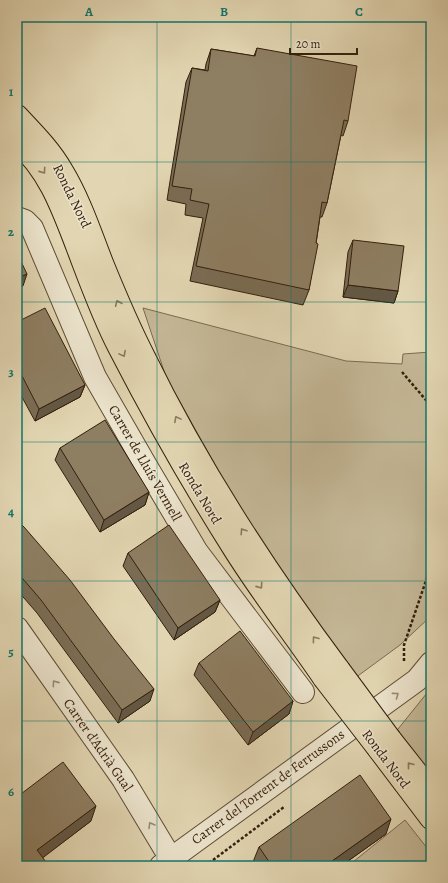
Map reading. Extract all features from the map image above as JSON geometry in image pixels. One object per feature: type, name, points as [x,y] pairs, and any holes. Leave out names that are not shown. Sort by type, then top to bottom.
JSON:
[{"type":"main road","name":"Ronda Nord","points":[[17,116],[46,148],[62,170],[83,213],[118,303],[144,358],[208,475],[331,674]]},
{"type":"main road","name":"Ronda Nord","points":[[17,142],[30,154],[45,173],[58,198],[98,300],[118,345],[175,451],[234,549],[384,744],[431,818]]},
{"type":"main road","name":"Ronda Nord","points":[[384,744],[431,791]]},
{"type":"street","name":"Carrer de Lluís Vermell","points":[[17,218],[24,221],[32,228],[95,377],[197,552],[303,692]]},
{"type":"street","name":"Carrer d'Adrià Gual","points":[[17,628],[123,779],[168,864]]},
{"type":"street","name":"Carrer del Torrent de Ferrussons","points":[[168,864],[228,816],[417,680],[431,663]]},
{"type":"path","points":[[402,372],[431,406]]},
{"type":"path","points":[[417,680],[403,659],[404,645],[431,566]]},
{"type":"shaded area","points":[[143,308],[346,361],[402,364],[403,354],[431,352],[431,616],[400,645],[355,678],[251,529],[166,377]]},
{"type":"shaded area","points":[[431,688],[431,791],[390,739]]},
{"type":"shaded area","points":[[405,820],[431,853],[431,866],[348,866]]},
{"type":"building","points":[[257,48],[357,66],[348,121],[344,120],[327,203],[322,202],[316,243],[318,244],[309,290],[196,266],[209,204],[190,200],[192,189],[172,186],[192,68],[208,71],[211,49],[255,56]]},
{"type":"building","points":[[353,240],[404,246],[398,291],[348,285]]},
{"type":"building","points":[[17,253],[27,274],[17,278]]},
{"type":"building","points":[[45,308],[85,385],[39,409],[17,366],[17,322]]},
{"type":"building","points":[[105,420],[149,492],[104,520],[60,448]]},
{"type":"building","points":[[17,520],[70,580],[154,689],[122,710],[41,600],[17,572]]},
{"type":"building","points":[[169,525],[220,600],[178,628],[128,553]]},
{"type":"building","points":[[240,631],[293,701],[253,732],[199,663]]},
{"type":"building","points":[[63,762],[96,806],[37,850],[49,866],[17,866],[17,834],[21,831],[17,826],[17,797]]},
{"type":"building","points":[[360,775],[391,819],[325,866],[272,866],[259,847]]}]
